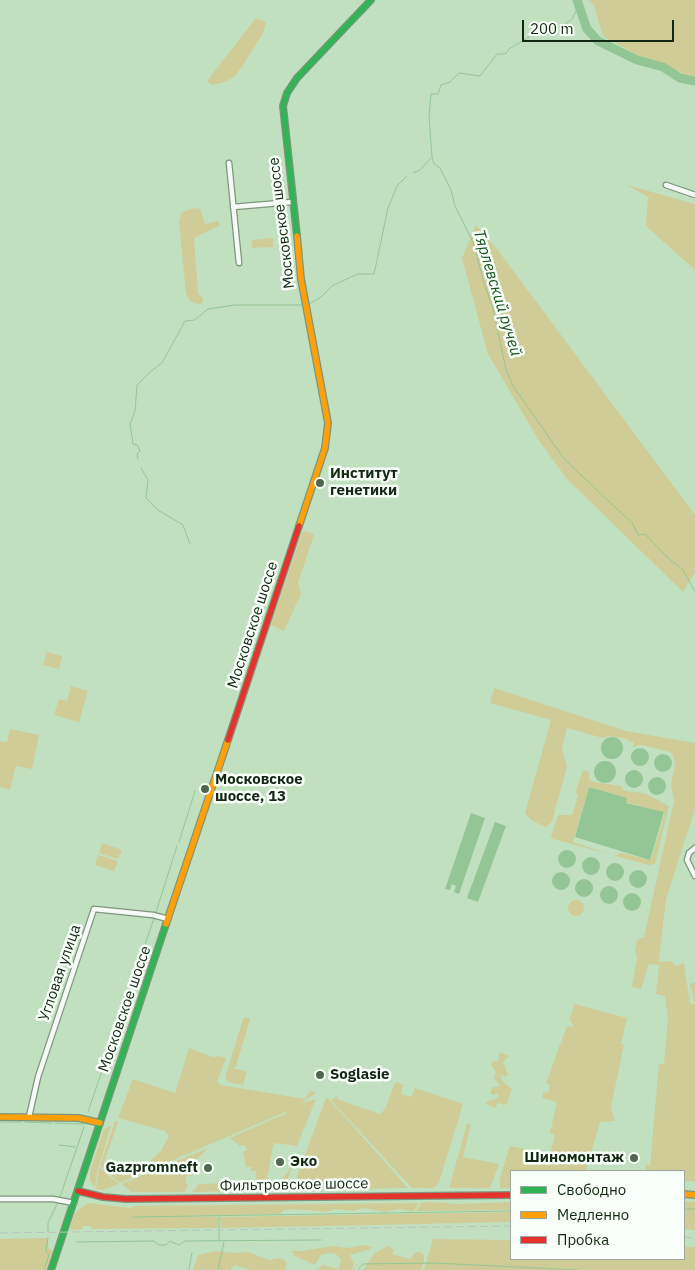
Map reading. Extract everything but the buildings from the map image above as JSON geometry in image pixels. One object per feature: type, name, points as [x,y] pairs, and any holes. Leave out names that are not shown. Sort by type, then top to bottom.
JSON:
[{"type":"main road","name":"Московское шоссе","points":[[51,1270],[327,440],[326,411],[304,300],[283,106],[287,93],[308,66],[372,0]]},
{"type":"main road","points":[[0,1117],[78,1118],[100,1123]]},
{"type":"main road","name":"Фильтровское шоссе","points":[[78,1191],[104,1197],[126,1199],[510,1195]]},
{"type":"street","points":[[229,162],[239,263]]},
{"type":"street","points":[[666,185],[695,195]]},
{"type":"street","points":[[234,207],[292,202]]},
{"type":"street","points":[[695,848],[689,853],[687,860],[695,876]]},
{"type":"street","name":"Угловая улица","points":[[29,1117],[38,1077],[94,909],[154,915],[168,920]]},
{"type":"street","points":[[0,1199],[53,1199],[74,1203]]},
{"type":"shaded area","points":[[589,0],[695,0],[695,79],[664,64],[639,56],[603,36],[594,6]]},
{"type":"shaded area","points":[[256,18],[266,22],[263,33],[242,67],[234,77],[225,82],[211,85],[207,81]]},
{"type":"shaded area","points":[[627,185],[695,204],[695,270],[646,226],[648,197]]},
{"type":"shaded area","points":[[193,208],[200,209],[205,224],[218,221],[220,225],[194,238],[198,293],[203,299],[202,304],[191,302],[186,294],[179,222],[181,213]]},
{"type":"shaded area","points":[[476,225],[500,253],[695,515],[695,572],[683,592],[566,478],[538,439],[488,354],[462,258]]},
{"type":"shaded area","points":[[273,238],[273,247],[252,248],[252,240]]},
{"type":"shaded area","points":[[306,531],[314,535],[298,583],[301,594],[284,631],[271,625],[302,533]]},
{"type":"shaded area","points":[[47,652],[62,656],[59,669],[43,665]]},
{"type":"shaded area","points":[[71,686],[88,691],[79,722],[54,715],[59,699],[67,701]]},
{"type":"shaded area","points":[[494,688],[626,731],[695,743],[695,809],[666,899],[659,962],[671,961],[675,966],[684,963],[690,1004],[695,1004],[695,1181],[685,1182],[685,1170],[645,1170],[646,1165],[650,1165],[659,1064],[664,1064],[668,1017],[665,996],[656,994],[659,965],[649,964],[641,989],[632,987],[637,957],[635,951],[637,940],[644,937],[674,801],[671,784],[675,763],[673,755],[670,752],[641,745],[633,747],[634,743],[623,738],[608,736],[603,738],[567,728],[562,749],[567,767],[552,821],[547,827],[543,826],[531,820],[525,813],[551,720],[490,703]]},
{"type":"shaded area","points":[[10,729],[39,735],[32,769],[16,766],[10,790],[0,787],[0,741],[7,742]]},
{"type":"shaded area","points":[[612,737],[622,744],[623,748],[616,758],[612,759],[602,752],[601,748],[608,738]]},
{"type":"shaded area","points":[[640,748],[646,751],[649,757],[646,763],[640,766],[634,763],[631,757],[634,751]]},
{"type":"shaded area","points":[[663,754],[669,757],[672,763],[669,769],[663,772],[657,769],[654,763],[657,757]]},
{"type":"shaded area","points":[[605,761],[613,764],[616,772],[613,780],[605,783],[597,780],[594,772],[597,764]]},
{"type":"shaded area","points":[[583,770],[589,772],[589,780],[621,786],[624,791],[644,793],[669,806],[655,864],[649,865],[615,856],[621,853],[651,860],[665,813],[625,802],[626,798],[589,787],[573,842],[612,855],[553,839],[551,836],[558,815],[572,815],[578,795],[575,793]]},
{"type":"shaded area","points":[[634,770],[640,773],[643,779],[640,785],[634,788],[628,785],[625,779],[628,773]]},
{"type":"shaded area","points":[[657,777],[663,780],[666,786],[663,792],[657,795],[651,792],[648,786],[651,780]]},
{"type":"shaded area","points":[[589,787],[627,798],[626,803],[664,812],[650,860],[575,837]]},
{"type":"shaded area","points":[[471,813],[485,818],[459,894],[454,892],[456,886],[452,884],[450,890],[445,889]]},
{"type":"shaded area","points":[[495,822],[506,826],[478,902],[467,898]]},
{"type":"shaded area","points":[[102,843],[122,850],[118,859],[99,853]]},
{"type":"shaded area","points":[[567,850],[573,853],[576,859],[573,865],[567,868],[561,865],[558,859],[561,853]]},
{"type":"shaded area","points":[[98,855],[118,861],[114,871],[95,865]]},
{"type":"shaded area","points":[[591,857],[597,860],[600,866],[597,872],[591,875],[585,872],[582,866],[585,860]]},
{"type":"shaded area","points":[[615,863],[621,866],[624,872],[621,878],[615,881],[609,878],[606,872],[609,866]]},
{"type":"shaded area","points":[[638,870],[644,873],[647,879],[644,885],[638,888],[632,885],[629,879],[632,873]]},
{"type":"shaded area","points":[[561,872],[567,875],[570,881],[567,887],[561,890],[555,887],[552,881],[555,875]]},
{"type":"shaded area","points":[[584,879],[592,884],[593,888],[588,896],[584,897],[576,892],[575,888],[580,880]]},
{"type":"shaded area","points":[[609,886],[615,889],[618,895],[615,901],[609,904],[603,901],[600,895],[603,889]]},
{"type":"shaded area","points":[[632,893],[638,896],[641,902],[638,908],[632,911],[626,908],[623,902],[626,896]]},
{"type":"shaded area","points":[[573,900],[579,900],[584,905],[582,914],[573,916],[568,911],[568,905]]},
{"type":"shaded area","points":[[695,982],[695,1004],[690,984]]},
{"type":"shaded area","points":[[575,1004],[627,1018],[621,1044],[624,1045],[611,1107],[615,1121],[600,1122],[586,1170],[510,1170],[510,1188],[500,1188],[500,1177],[510,1146],[550,1154],[555,1135],[550,1133],[557,1102],[542,1098],[543,1092],[548,1093],[550,1085],[546,1084],[560,1044],[563,1045],[561,1042],[567,1026],[574,1027],[569,1019]]},
{"type":"shaded area","points":[[246,1017],[250,1019],[236,1066],[233,1068],[247,1072],[243,1085],[228,1082],[225,1078],[243,1019]]},
{"type":"shaded area","points":[[189,1048],[213,1057],[226,1058],[217,1082],[221,1085],[305,1099],[310,1091],[316,1093],[300,1104],[316,1099],[297,1146],[275,1143],[273,1146],[267,1180],[277,1182],[281,1180],[288,1172],[295,1155],[297,1155],[288,1178],[275,1188],[249,1191],[247,1180],[256,1180],[256,1171],[251,1171],[251,1167],[246,1167],[243,1152],[247,1150],[245,1145],[240,1146],[230,1138],[287,1113],[285,1112],[120,1183],[100,1166],[115,1121],[118,1122],[104,1163],[137,1172],[160,1152],[169,1136],[165,1131],[118,1118],[133,1079],[175,1093]]},
{"type":"shaded area","points":[[499,1052],[509,1056],[503,1062],[508,1075],[505,1077],[500,1074],[503,1082],[512,1089],[506,1105],[498,1103],[495,1108],[485,1103],[499,1097],[497,1093],[493,1095],[490,1093],[493,1087],[500,1086],[494,1078],[496,1072],[491,1065],[499,1060]]},
{"type":"shaded area","points":[[397,1082],[403,1085],[401,1094],[411,1097],[415,1088],[463,1104],[439,1182],[434,1188],[412,1188],[331,1100],[338,1096],[337,1099],[380,1114],[385,1109],[394,1085]]},
{"type":"shaded area","points":[[326,1098],[408,1188],[305,1190],[302,1187],[297,1176]]},
{"type":"shaded area","points":[[467,1124],[471,1125],[463,1157],[499,1164],[490,1188],[449,1188]]},
{"type":"shaded area","points":[[111,1126],[97,1172],[95,1188],[90,1180],[90,1171],[104,1129]]},
{"type":"shaded area","points":[[208,1148],[196,1160],[191,1159],[189,1170],[193,1171],[192,1176],[187,1175],[185,1182],[188,1185],[184,1192],[131,1192],[122,1184]]},
{"type":"shaded area","points":[[99,1168],[119,1184],[103,1190],[96,1189]]},
{"type":"shaded area","points":[[234,1183],[240,1185],[242,1191],[192,1192],[199,1184]]},
{"type":"shaded area","points":[[685,1201],[695,1202],[695,1230],[685,1229]]},
{"type":"shaded area","points":[[510,1202],[510,1210],[416,1211],[421,1203]]},
{"type":"shaded area","points":[[88,1203],[132,1208],[133,1206],[419,1203],[413,1212],[400,1209],[385,1212],[362,1208],[354,1211],[335,1209],[327,1212],[293,1209],[283,1211],[280,1214],[183,1216],[218,1217],[218,1228],[91,1229],[91,1226],[83,1226],[83,1229],[72,1230],[70,1228],[75,1213]]},
{"type":"shaded area","points":[[510,1212],[510,1222],[221,1228],[220,1217]]},
{"type":"shaded area","points":[[48,1238],[48,1248],[53,1251],[46,1270],[0,1270],[0,1239]]},
{"type":"shaded area","points":[[433,1239],[510,1240],[510,1260],[685,1260],[685,1246],[695,1247],[695,1270],[424,1270]]},
{"type":"shaded area","points":[[365,1245],[372,1247],[371,1249],[350,1255],[354,1264],[353,1270],[316,1270],[323,1265],[339,1269],[341,1259],[336,1254],[328,1253],[321,1255],[315,1265],[295,1256],[291,1251],[332,1246],[347,1248]]},
{"type":"shaded area","points":[[388,1246],[394,1250],[392,1254],[410,1259],[416,1252],[421,1252],[424,1255],[424,1263],[420,1270],[363,1270],[375,1253]]},
{"type":"shaded area","points":[[216,1251],[248,1252],[269,1260],[281,1258],[287,1262],[285,1270],[250,1270],[234,1265],[230,1270],[193,1270],[198,1255]]},
{"type":"waterway","points":[[577,0],[587,29],[598,41],[637,60],[663,67],[680,78],[695,81]]},
{"type":"waterway","name":"Тярлевский ручей","points":[[578,7],[572,19],[564,25],[553,29],[551,34],[534,34],[509,49],[505,54],[497,54],[480,76],[459,73],[450,82],[441,85],[438,94],[431,94],[429,117],[432,157],[434,164],[440,168],[451,190],[455,206],[473,242],[493,308],[506,370],[513,386],[565,460],[633,524],[638,535],[645,534],[667,557],[683,570],[695,592]]},
{"type":"waterway","points":[[413,173],[420,170],[431,158]]},
{"type":"waterway","points":[[309,304],[321,297],[332,286],[351,277],[358,274],[374,274],[388,208],[397,186],[407,176]]},
{"type":"waterway","points":[[138,459],[137,454],[140,451],[137,445],[133,444],[130,424],[135,411],[137,385],[162,363],[185,321],[195,320],[208,309],[235,305],[303,305]]},
{"type":"waterway","points":[[141,468],[148,480],[146,498],[158,510],[183,525],[190,544]]},
{"type":"waterway","points":[[179,842],[195,791]]},
{"type":"waterway","points":[[156,912],[177,846]]},
{"type":"waterway","points":[[127,998],[154,918]]},
{"type":"waterway","points":[[88,1112],[125,1003]]},
{"type":"waterway","points":[[0,1122],[21,1122]]},
{"type":"waterway","points":[[25,1122],[52,1123]]},
{"type":"waterway","points":[[55,1123],[84,1124]]},
{"type":"waterway","points":[[60,1197],[84,1127]]},
{"type":"waterway","points":[[59,1145],[75,1147]]},
{"type":"waterway","points":[[48,1231],[48,1223],[58,1202]]},
{"type":"waterway","points":[[685,1209],[695,1209]]},
{"type":"waterway","points":[[133,1217],[510,1211]]},
{"type":"waterway","points":[[219,1216],[219,1240]]},
{"type":"waterway","points":[[44,1270],[49,1255],[46,1251],[48,1238]]},
{"type":"waterway","points":[[77,1242],[154,1241],[159,1245],[166,1245],[170,1241],[179,1245],[185,1241],[321,1240]]},
{"type":"waterway","points":[[218,1270],[224,1242]]},
{"type":"waterway","points":[[189,1270],[192,1253]]},
{"type":"waterway","points":[[358,1270],[363,1264],[433,1263],[578,1270]]},
{"type":"railway","points":[[0,1233],[510,1226]]},
{"type":"railway","points":[[685,1237],[695,1238]]},
{"type":"traffic: fast","points":[[297,236],[283,106],[287,93],[297,78],[371,0]]},
{"type":"traffic: fast","points":[[51,1270],[166,924]]},
{"type":"traffic: slow","points":[[297,236],[301,279],[328,423],[325,448],[299,526]]},
{"type":"traffic: slow","points":[[166,924],[228,740]]},
{"type":"traffic: slow","points":[[0,1117],[79,1118],[100,1123]]},
{"type":"traffic: slow","points":[[685,1194],[695,1195]]},
{"type":"traffic: jam","points":[[228,740],[299,526]]},
{"type":"traffic: jam","points":[[78,1191],[103,1197],[126,1199],[510,1195]]},
{"type":"place","name":"Институт генетики","points":[[320,483]]},
{"type":"place","name":"Московское шоссе, 13","points":[[205,789]]},
{"type":"place","name":"Soglasie","points":[[320,1075]]},
{"type":"place","name":"Шиномонтаж","points":[[634,1158]]},
{"type":"place","name":"Эко","points":[[280,1162]]},
{"type":"place","name":"Gazpromneft","points":[[208,1168]]}]
